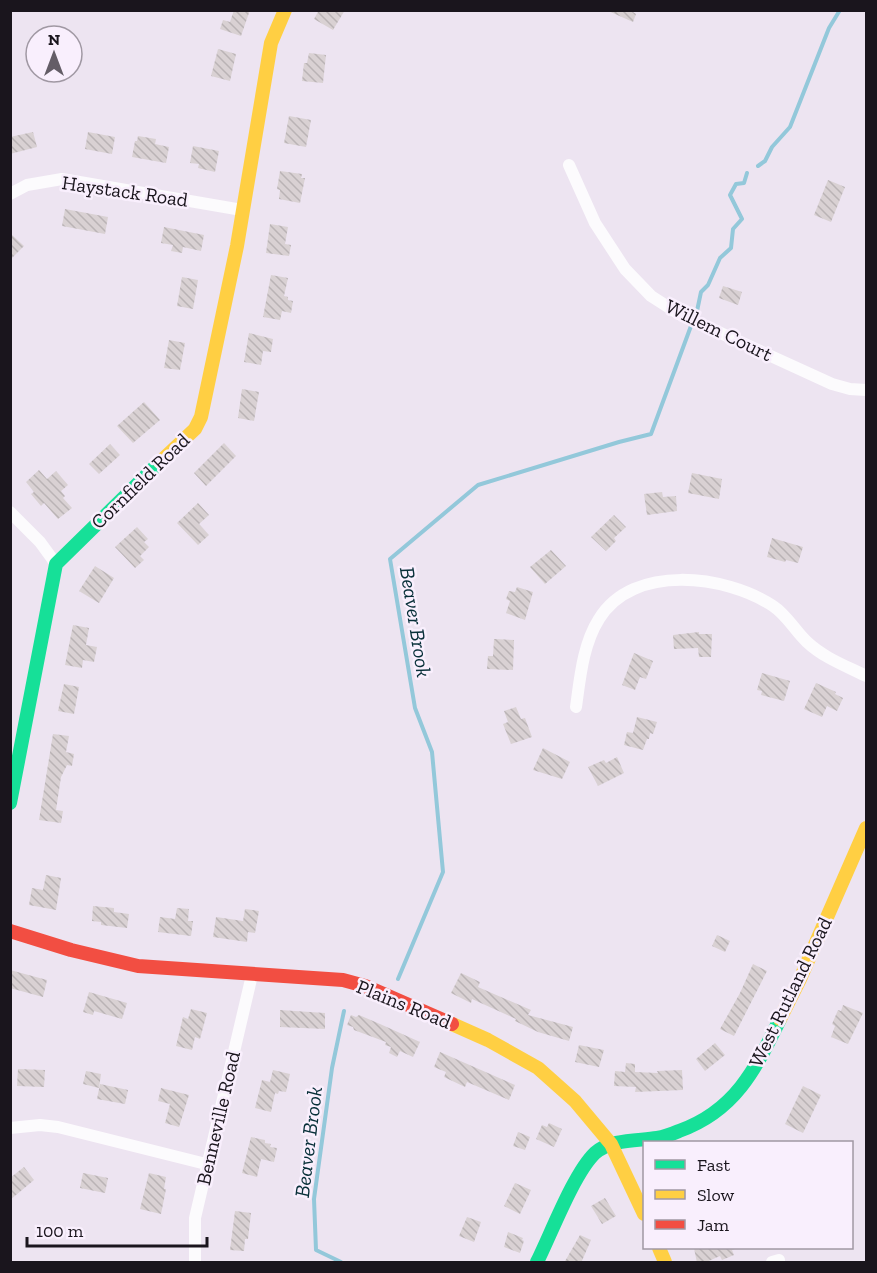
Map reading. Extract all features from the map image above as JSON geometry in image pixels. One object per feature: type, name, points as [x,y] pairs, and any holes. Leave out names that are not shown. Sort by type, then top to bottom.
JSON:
[{"type":"street","name":"Cornfield Road","points":[[56,564],[177,447],[198,423],[207,394],[237,246],[271,43],[285,10]]},
{"type":"street","name":"Willem Court","points":[[569,165],[595,223],[625,269],[651,296],[679,314],[832,384],[850,389],[867,390]]},
{"type":"street","name":"Haystack Road","points":[[10,194],[27,185],[62,179],[242,210]]},
{"type":"street","points":[[10,512],[40,542],[56,564],[10,803]]},
{"type":"street","points":[[576,707],[587,647],[594,628],[603,614],[629,591],[668,581],[705,581],[746,592],[774,607],[816,650],[867,676]]},
{"type":"street","name":"West Rutland Road","points":[[611,1144],[660,1138],[693,1126],[727,1104],[743,1086],[770,1040],[800,979],[867,828]]},
{"type":"street","name":"Plains Road","points":[[10,932],[131,965],[343,980],[365,986],[488,1040],[519,1056],[555,1082],[575,1101],[611,1144],[643,1210]]},
{"type":"street","name":"Benneville Road","points":[[195,1263],[195,1218],[252,975]]},
{"type":"street","points":[[10,1128],[40,1125],[58,1127],[207,1164]]},
{"type":"street","points":[[537,1263],[581,1171],[596,1152],[611,1144]]},
{"type":"street","points":[[659,1249],[666,1263]]},
{"type":"building","points":[[234,10],[250,10],[241,36],[220,29],[223,20],[230,22]]},
{"type":"building","points":[[319,10],[345,10],[333,30],[314,19]]},
{"type":"building","points":[[606,10],[630,10],[636,14],[633,22]]},
{"type":"building","points":[[218,49],[236,54],[230,81],[211,76]]},
{"type":"building","points":[[309,53],[326,55],[323,83],[302,81],[304,63],[307,63]]},
{"type":"building","points":[[289,116],[311,120],[306,147],[284,143]]},
{"type":"building","points":[[33,132],[37,147],[10,154],[10,137]]},
{"type":"building","points":[[88,132],[115,137],[112,154],[85,149]]},
{"type":"building","points":[[138,136],[156,139],[155,144],[169,147],[166,163],[132,157]]},
{"type":"building","points":[[193,146],[219,151],[215,172],[198,168],[199,164],[190,163]]},
{"type":"building","points":[[280,171],[302,174],[301,178],[305,178],[300,203],[279,199],[280,190],[277,189]]},
{"type":"building","points":[[828,180],[845,187],[831,222],[814,215]]},
{"type":"building","points":[[65,209],[108,217],[105,234],[62,226]]},
{"type":"building","points":[[270,224],[288,227],[285,244],[291,245],[289,256],[266,253]]},
{"type":"building","points":[[164,227],[204,235],[201,251],[183,247],[182,253],[171,251],[173,245],[161,243]]},
{"type":"building","points":[[10,233],[24,246],[10,260]]},
{"type":"building","points":[[271,275],[288,278],[284,296],[293,301],[291,313],[282,311],[280,320],[263,317]]},
{"type":"building","points":[[182,277],[198,280],[193,309],[177,306]]},
{"type":"building","points":[[723,286],[742,292],[738,305],[719,298]]},
{"type":"building","points":[[249,333],[273,339],[271,352],[263,351],[261,365],[244,362]]},
{"type":"building","points":[[169,340],[185,343],[180,370],[164,368]]},
{"type":"building","points":[[242,389],[259,392],[254,421],[238,418]]},
{"type":"building","points":[[144,402],[160,420],[133,443],[117,426]]},
{"type":"building","points":[[224,443],[236,456],[206,486],[194,473]]},
{"type":"building","points":[[110,444],[120,455],[99,474],[89,464]]},
{"type":"building","points":[[39,470],[47,479],[56,471],[68,485],[61,491],[65,496],[63,498],[72,508],[58,519],[44,503],[41,506],[31,494],[34,492],[26,482]]},
{"type":"building","points":[[692,473],[722,479],[719,499],[688,493]]},
{"type":"building","points":[[662,492],[663,497],[676,496],[677,511],[647,515],[644,494]]},
{"type":"building","points":[[198,503],[209,515],[199,524],[209,535],[198,545],[177,523]]},
{"type":"building","points":[[614,515],[626,527],[614,538],[616,541],[606,551],[591,537]]},
{"type":"building","points":[[137,527],[148,539],[144,542],[149,547],[140,556],[144,560],[135,568],[115,547]]},
{"type":"building","points":[[772,538],[803,547],[798,563],[767,557]]},
{"type":"building","points":[[551,550],[566,566],[545,584],[530,567]]},
{"type":"building","points":[[95,566],[114,578],[99,603],[79,591]]},
{"type":"building","points":[[517,587],[533,592],[525,620],[506,613],[510,601],[506,599],[509,591],[515,592]]},
{"type":"building","points":[[73,625],[89,628],[86,645],[97,647],[94,662],[83,660],[82,668],[65,665]]},
{"type":"building","points":[[699,632],[699,634],[712,634],[711,657],[699,657],[698,648],[674,649],[673,635]]},
{"type":"building","points":[[494,639],[514,640],[513,670],[487,669],[488,656],[493,656]]},
{"type":"building","points":[[634,653],[653,661],[646,679],[640,677],[635,690],[622,685]]},
{"type":"building","points":[[762,673],[790,681],[784,701],[761,695],[762,691],[757,690]]},
{"type":"building","points":[[816,683],[836,692],[835,694],[843,698],[837,711],[827,706],[822,717],[804,709]]},
{"type":"building","points":[[64,684],[79,687],[74,714],[58,711]]},
{"type":"building","points":[[516,707],[521,719],[525,718],[532,737],[511,744],[503,724],[508,722],[504,711]]},
{"type":"building","points":[[637,717],[657,722],[643,750],[624,745],[627,732],[633,733]]},
{"type":"building","points":[[53,734],[69,736],[66,752],[74,754],[72,766],[67,765],[61,777],[56,810],[63,811],[61,823],[39,820]]},
{"type":"building","points":[[543,748],[570,762],[562,779],[533,770]]},
{"type":"building","points":[[617,757],[624,773],[598,786],[588,767],[604,760],[606,763]]},
{"type":"building","points":[[46,875],[61,878],[56,910],[29,905],[32,888],[43,890]]},
{"type":"building","points":[[93,906],[114,908],[114,912],[129,914],[127,928],[101,925],[101,922],[92,921]]},
{"type":"building","points":[[177,908],[189,909],[188,921],[193,921],[191,936],[158,932],[160,917],[175,919]]},
{"type":"building","points":[[245,909],[259,911],[255,933],[248,932],[247,942],[213,937],[216,917],[243,921]]},
{"type":"building","points":[[717,935],[730,941],[725,952],[712,946]]},
{"type":"building","points":[[753,964],[767,971],[734,1036],[720,1029]]},
{"type":"building","points":[[10,970],[47,980],[43,997],[10,988]]},
{"type":"building","points":[[461,973],[480,982],[478,987],[531,1010],[528,1015],[573,1027],[569,1041],[538,1032],[472,999],[471,1003],[451,993]]},
{"type":"building","points":[[89,992],[127,1003],[122,1019],[94,1011],[93,1015],[83,1012]]},
{"type":"building","points":[[843,1005],[863,1013],[848,1044],[831,1037],[835,1026],[832,1024],[838,1010],[841,1011]]},
{"type":"building","points":[[191,1009],[207,1013],[200,1039],[195,1037],[192,1050],[176,1046],[183,1017],[188,1019]]},
{"type":"building","points":[[280,1010],[325,1013],[325,1029],[280,1027]]},
{"type":"building","points":[[351,1015],[356,1017],[359,1015],[420,1042],[413,1057],[400,1051],[397,1057],[389,1053],[391,1047],[385,1045],[386,1042],[354,1030],[353,1027],[347,1025]]},
{"type":"building","points":[[715,1043],[725,1055],[705,1071],[696,1059]]},
{"type":"building","points":[[579,1045],[604,1050],[599,1067],[575,1062]]},
{"type":"building","points":[[440,1052],[515,1085],[509,1100],[467,1082],[465,1087],[444,1077],[446,1072],[434,1067]]},
{"type":"building","points":[[626,1063],[635,1064],[635,1072],[658,1073],[657,1071],[682,1070],[683,1090],[635,1092],[636,1087],[614,1086],[615,1071],[625,1072]]},
{"type":"building","points":[[18,1069],[45,1070],[44,1087],[17,1086]]},
{"type":"building","points":[[273,1070],[290,1074],[286,1092],[275,1093],[271,1112],[255,1108],[262,1080],[270,1082]]},
{"type":"building","points":[[86,1071],[101,1074],[99,1088],[83,1084]]},
{"type":"building","points":[[100,1084],[128,1090],[125,1104],[97,1099]]},
{"type":"building","points":[[803,1086],[821,1095],[803,1133],[785,1124]]},
{"type":"building","points":[[161,1088],[189,1095],[179,1127],[165,1123],[170,1104],[158,1101]]},
{"type":"building","points":[[549,1123],[562,1129],[554,1147],[536,1139],[542,1125],[547,1127]]},
{"type":"building","points":[[518,1132],[530,1137],[525,1150],[513,1146]]},
{"type":"building","points":[[251,1137],[265,1140],[265,1143],[271,1144],[270,1147],[277,1148],[274,1162],[261,1159],[257,1177],[242,1173]]},
{"type":"building","points":[[24,1167],[34,1180],[10,1200],[10,1178]]},
{"type":"building","points":[[83,1173],[108,1178],[105,1193],[80,1188]]},
{"type":"building","points":[[149,1173],[166,1177],[161,1214],[140,1209]]},
{"type":"building","points":[[515,1183],[531,1190],[520,1214],[504,1206]]},
{"type":"building","points":[[605,1198],[616,1216],[602,1224],[591,1206]]},
{"type":"building","points":[[235,1211],[251,1213],[244,1251],[230,1250]]},
{"type":"building","points":[[467,1217],[481,1222],[474,1242],[459,1236]]},
{"type":"building","points":[[508,1232],[523,1238],[520,1253],[504,1247]]},
{"type":"building","points":[[580,1235],[591,1240],[581,1263],[564,1263]]},
{"type":"building","points":[[694,1249],[735,1249],[732,1250],[734,1255],[722,1260],[720,1256],[704,1263],[697,1263]]},
{"type":"waterway","name":"Beaver Brook","points":[[758,166],[765,161],[772,147],[790,127],[829,28],[840,10]]},
{"type":"waterway","name":"Beaver Brook","points":[[697,311],[701,292],[708,285],[720,258],[731,248],[733,229],[742,219],[730,195],[736,184],[744,183],[747,173]]},
{"type":"waterway","name":"Beaver Brook","points":[[398,979],[443,872],[432,752],[415,708],[390,559],[478,485],[651,434],[691,326]]},
{"type":"waterway","name":"Beaver Brook","points":[[341,1262],[316,1250],[314,1199],[332,1068],[344,1011]]},
{"type":"traffic: fast","points":[[10,803],[56,564],[160,462]]},
{"type":"traffic: fast","points":[[537,1262],[571,1189],[595,1153],[601,1148],[616,1143],[668,1135],[698,1123],[715,1112],[729,1100],[752,1072],[780,1019]]},
{"type":"traffic: slow","points":[[160,462],[195,429],[201,417],[237,246],[271,43],[285,10]]},
{"type":"traffic: slow","points":[[780,1019],[800,979],[866,828]]},
{"type":"traffic: slow","points":[[452,1024],[488,1040],[538,1068],[575,1101],[611,1144],[643,1212]]},
{"type":"traffic: slow","points":[[659,1249],[665,1262]]},
{"type":"traffic: jam","points":[[10,931],[71,950],[138,966],[343,980],[365,986],[452,1024]]}]
